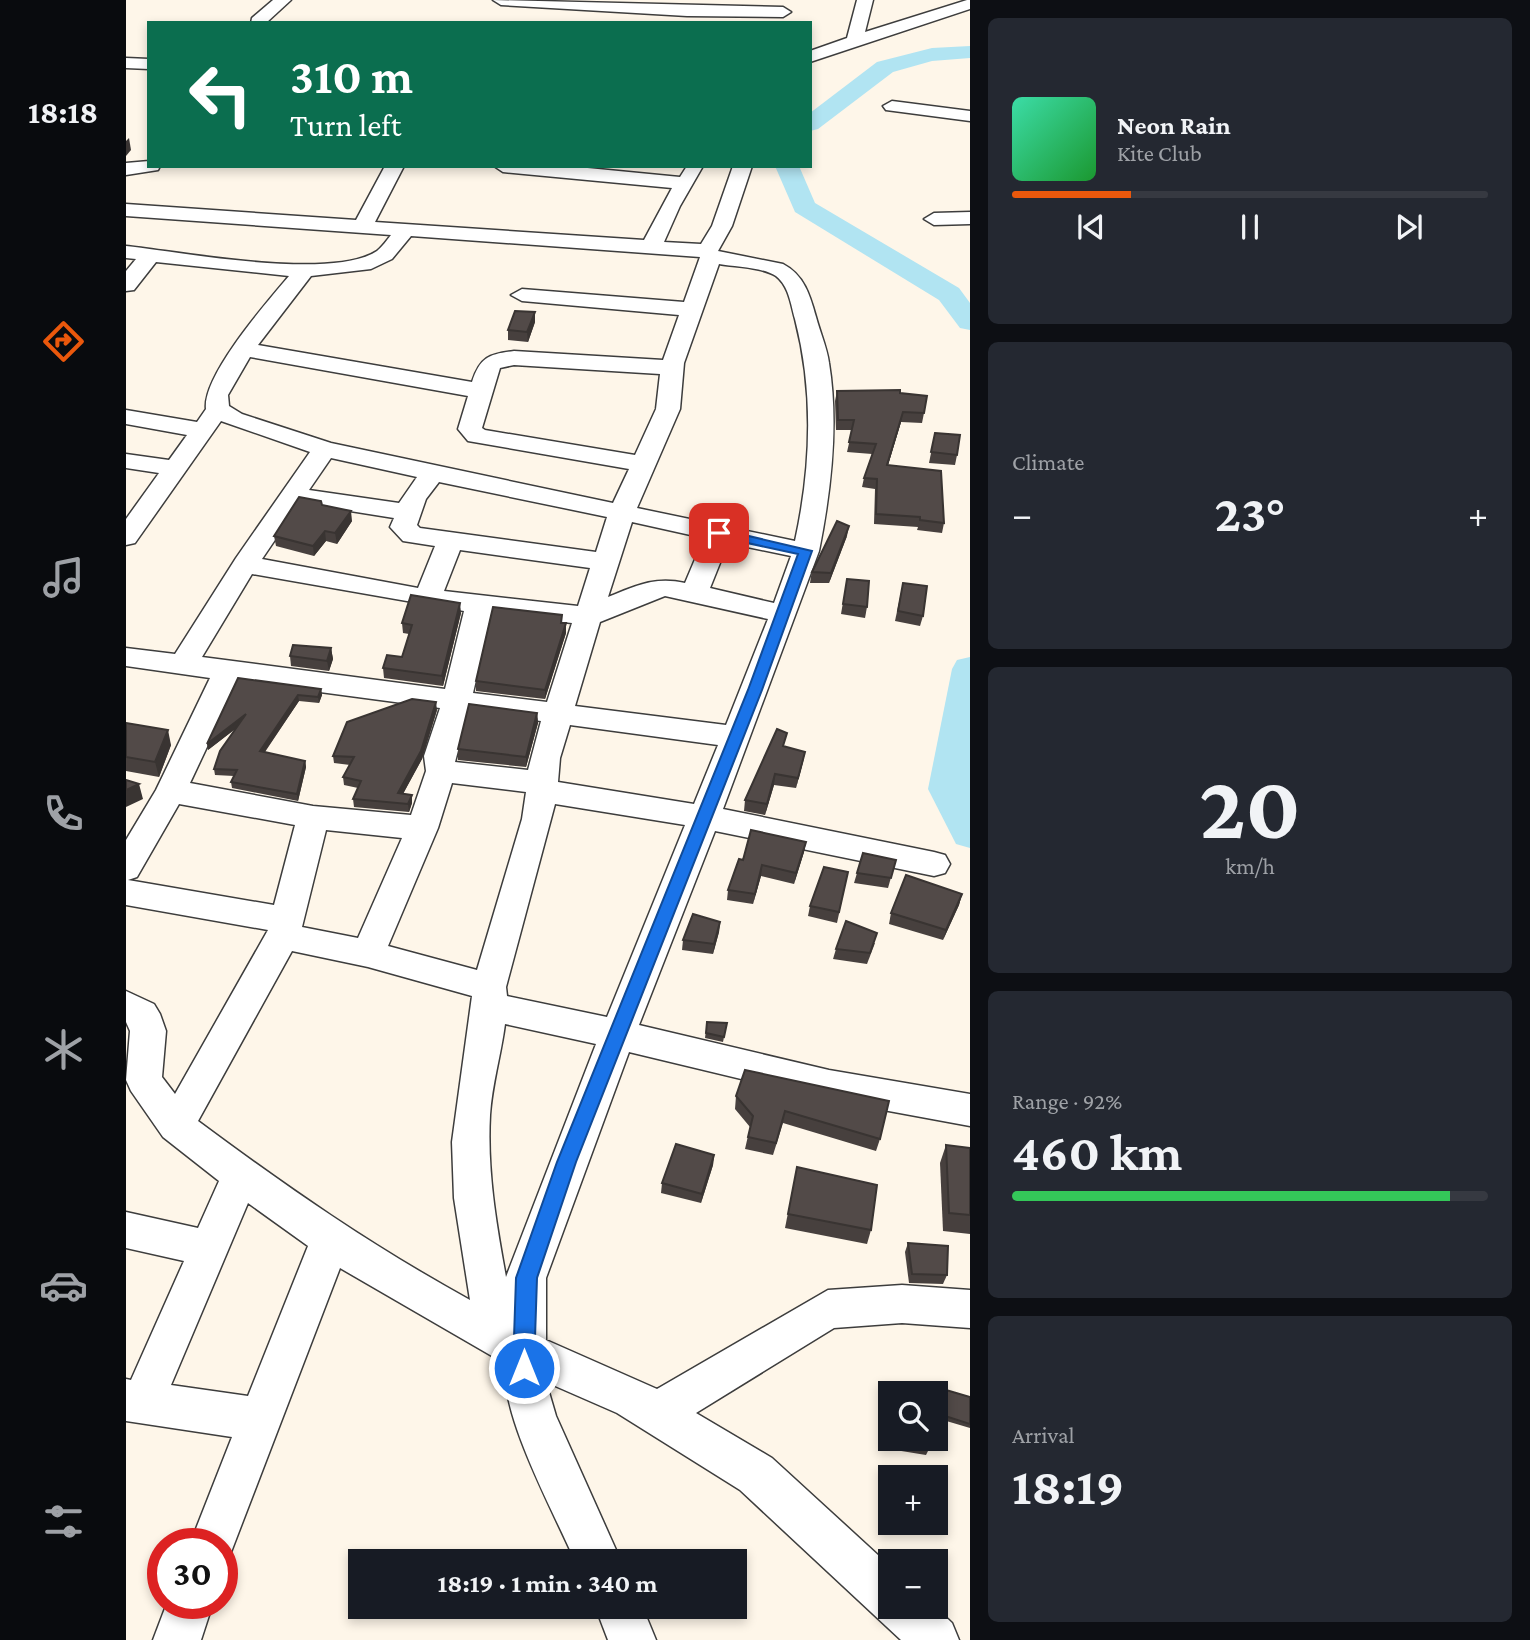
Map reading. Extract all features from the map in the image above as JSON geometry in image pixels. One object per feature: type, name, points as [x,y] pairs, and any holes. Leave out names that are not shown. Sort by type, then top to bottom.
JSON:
[{"type":"street","points":[[258,21],[283,0]]},
{"type":"street","points":[[855,41],[865,0]]},
{"type":"street","points":[[503,4],[554,2],[619,4],[687,11],[784,12]]},
{"type":"street","points":[[812,56],[936,13],[970,4]]},
{"type":"street","points":[[126,63],[147,64]]},
{"type":"street","points":[[892,106],[970,116]]},
{"type":"street","points":[[137,168],[147,153]]},
{"type":"street","points":[[363,226],[395,168]]},
{"type":"street","points":[[545,168],[690,175],[652,246]]},
{"type":"street","points":[[593,1549],[536,1420],[510,1343],[473,1192],[471,1114],[490,997],[538,819],[545,758],[557,715],[622,512],[668,409],[673,368],[691,309],[709,253],[722,226],[742,168]]},
{"type":"street","points":[[126,210],[652,246],[709,253],[776,268],[785,273],[797,289],[818,363],[821,436],[815,509],[806,551],[781,612],[737,737],[567,1162],[526,1278],[510,1343]]},
{"type":"street","points":[[934,219],[970,218]]},
{"type":"street","points":[[218,262],[247,241],[266,219]]},
{"type":"street","points":[[126,252],[305,270],[366,264],[384,255],[405,230]]},
{"type":"street","points":[[126,285],[151,254]]},
{"type":"street","points":[[128,532],[218,410],[216,395],[244,349],[305,270]]},
{"type":"street","points":[[522,295],[691,309]]},
{"type":"street","points":[[244,349],[482,391]]},
{"type":"street","points":[[644,464],[477,436],[470,429],[489,366],[495,360],[514,358],[673,368]]},
{"type":"street","points":[[218,410],[325,449],[806,551]]},
{"type":"street","points":[[126,417],[203,430]]},
{"type":"street","points":[[182,666],[245,564],[325,449]]},
{"type":"street","points":[[126,461],[174,468]]},
{"type":"street","points":[[433,473],[407,512],[403,527],[405,532],[607,562]]},
{"type":"street","points":[[294,495],[407,512]]},
{"type":"street","points":[[694,594],[719,533]]},
{"type":"street","points":[[428,598],[450,540]]},
{"type":"street","points":[[245,564],[428,598],[589,616],[658,587],[781,612]]},
{"type":"street","points":[[368,954],[422,828],[440,771],[439,756],[457,702],[479,605]]},
{"type":"street","points":[[126,657],[737,737]]},
{"type":"street","points":[[126,868],[171,791],[228,671]]},
{"type":"street","points":[[440,771],[705,817],[934,864]]},
{"type":"street","points":[[171,791],[313,817],[422,828]]},
{"type":"street","points":[[176,1126],[285,928],[313,817]]},
{"type":"street","points":[[126,892],[285,928],[490,997],[617,1035],[829,1085],[970,1110]]},
{"type":"street","points":[[126,1005],[142,1014],[148,1031],[144,1080],[176,1126],[371,1266],[510,1343],[632,1398],[756,1474],[878,1587]]},
{"type":"street","points":[[241,1175],[209,1249],[135,1400],[258,1419]]},
{"type":"street","points":[[126,1230],[209,1249]]},
{"type":"street","points":[[218,1528],[258,1419],[331,1239]]},
{"type":"street","points":[[657,1413],[828,1309],[902,1304],[970,1309]]},
{"type":"street","points":[[177,1640],[184,1619]]},
{"type":"street","points":[[623,1619],[632,1640]]},
{"type":"street","points":[[913,1619],[935,1640]]},
{"type":"building","points":[[515,311],[535,312],[527,332],[508,330]]},
{"type":"building","points":[[900,390],[900,393],[927,396],[924,413],[903,412],[887,465],[941,471],[944,523],[920,520],[920,517],[876,514],[877,479],[864,478],[876,444],[849,442],[854,420],[838,420],[837,391]]},
{"type":"building","points":[[935,433],[960,435],[957,455],[931,452]]},
{"type":"building","points":[[299,497],[351,511],[335,533],[325,531],[313,546],[274,536]]},
{"type":"building","points":[[837,521],[849,526],[831,573],[812,572]]},
{"type":"building","points":[[847,579],[869,581],[867,607],[843,604]]},
{"type":"building","points":[[903,583],[927,586],[923,616],[898,611]]},
{"type":"building","points":[[411,595],[460,603],[442,676],[383,668],[387,655],[402,657],[412,625],[402,623]]},
{"type":"building","points":[[493,607],[562,615],[561,623],[566,623],[545,690],[476,681]]},
{"type":"building","points":[[293,645],[331,648],[327,661],[290,656]]},
{"type":"building","points":[[238,678],[321,689],[318,697],[298,695],[260,751],[305,761],[297,794],[231,782],[237,770],[214,769],[220,751],[246,714],[207,744]]},
{"type":"building","points":[[412,699],[436,702],[421,751],[398,793],[412,795],[408,804],[353,799],[361,781],[343,777],[354,757],[333,756],[347,722]]},
{"type":"building","points":[[469,704],[537,713],[526,757],[458,749]]},
{"type":"building","points":[[126,723],[168,730],[155,762],[126,757]]},
{"type":"building","points":[[777,729],[787,733],[783,746],[805,752],[798,778],[775,774],[767,804],[745,800]]},
{"type":"building","points":[[126,780],[139,784],[126,790]]},
{"type":"building","points":[[751,830],[806,842],[796,873],[762,865],[755,894],[728,890],[739,859],[743,860]]},
{"type":"building","points":[[863,853],[896,860],[891,878],[857,873]]},
{"type":"building","points":[[824,867],[848,872],[839,912],[810,906]]},
{"type":"building","points":[[906,875],[962,894],[946,930],[891,913]]},
{"type":"building","points":[[693,914],[720,922],[714,944],[683,940]]},
{"type":"building","points":[[846,921],[877,933],[870,953],[836,949]]},
{"type":"building","points":[[707,1022],[727,1023],[724,1037],[706,1033]]},
{"type":"building","points":[[745,1070],[889,1101],[880,1139],[785,1111],[776,1143],[748,1137],[753,1116],[736,1096]]},
{"type":"building","points":[[676,1144],[714,1155],[702,1194],[662,1183]]},
{"type":"building","points":[[946,1145],[970,1148],[970,1215],[949,1213]]},
{"type":"building","points":[[797,1167],[877,1185],[871,1230],[788,1214]]},
{"type":"building","points":[[908,1243],[948,1246],[947,1275],[912,1274]]},
{"type":"building","points":[[948,1391],[970,1397],[970,1424],[948,1417]]},
{"type":"waterway","points":[[812,122],[885,67],[932,55],[970,52]]},
{"type":"waterway","points":[[788,168],[804,207],[949,294],[970,322]]},
{"type":"waterway","points":[[970,669],[948,789],[970,833]]},
{"type":"route","points":[[524,1368],[526,1278],[567,1162],[764,667],[781,612],[806,551],[719,533]]}]
